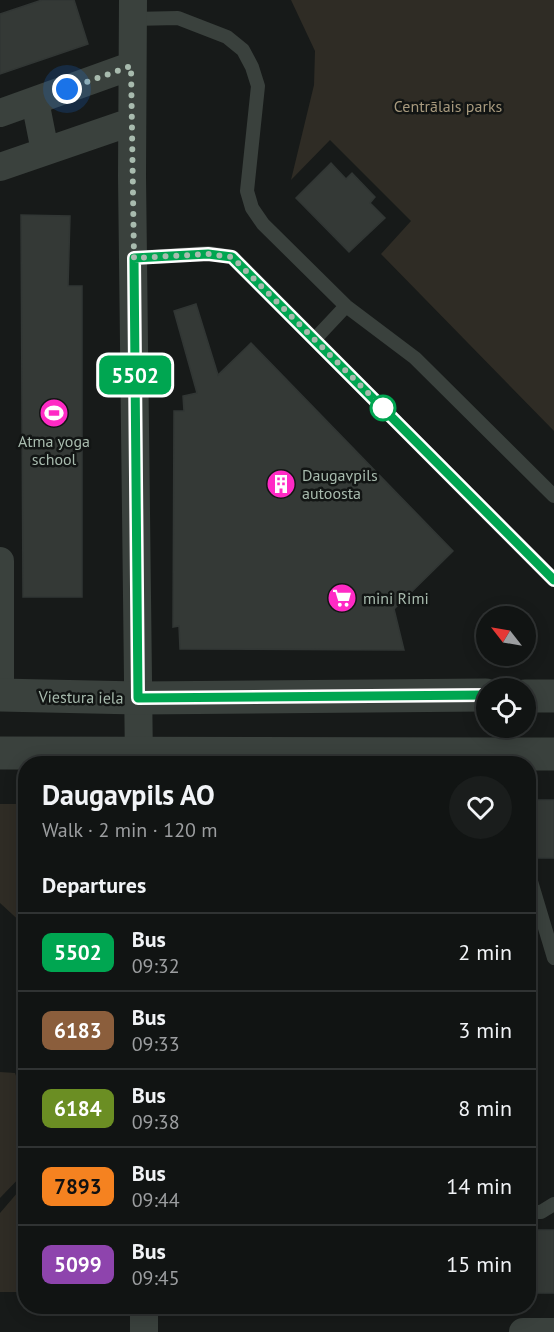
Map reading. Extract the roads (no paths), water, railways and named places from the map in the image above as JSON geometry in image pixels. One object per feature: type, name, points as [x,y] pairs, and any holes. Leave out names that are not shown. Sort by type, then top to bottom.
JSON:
[{"type":"street","points":[[132,10],[131,122],[138,756]]},
{"type":"street","points":[[0,113],[131,66]]},
{"type":"street","points":[[35,101],[45,151]]},
{"type":"street","points":[[0,167],[131,122]]},
{"type":"street","points":[[0,561],[0,695]]},
{"type":"street","name":"Viestura iela","points":[[0,695],[138,698],[476,695]]},
{"type":"street","points":[[536,696],[554,696]]},
{"type":"street","points":[[0,753],[83,756]]},
{"type":"street","points":[[346,756],[554,754]]},
{"type":"street","points":[[144,1314],[144,1332]]},
{"type":"street","points":[[523,1332],[554,1332]]},
{"type":"lane","points":[[132,10],[178,18],[227,37],[243,50],[258,86],[247,191],[252,208],[263,224],[346,306],[415,358],[554,496]]},
{"type":"lane","points":[[134,258],[208,254],[232,257],[554,580]]},
{"type":"lane","points":[[315,339],[346,306]]},
{"type":"lane","points":[[536,898],[554,958]]},
{"type":"lane","points":[[536,1212],[541,1212],[554,1204]]},
{"type":"place","name":"Atma yoga school","points":[[54,413]]},
{"type":"place","name":"Daugavpils autoosta","points":[[281,484]]},
{"type":"place","name":"mini Rimi","points":[[342,598]]},
{"type":"park label","name":"Centrālais parks","points":[[448,106]]}]
